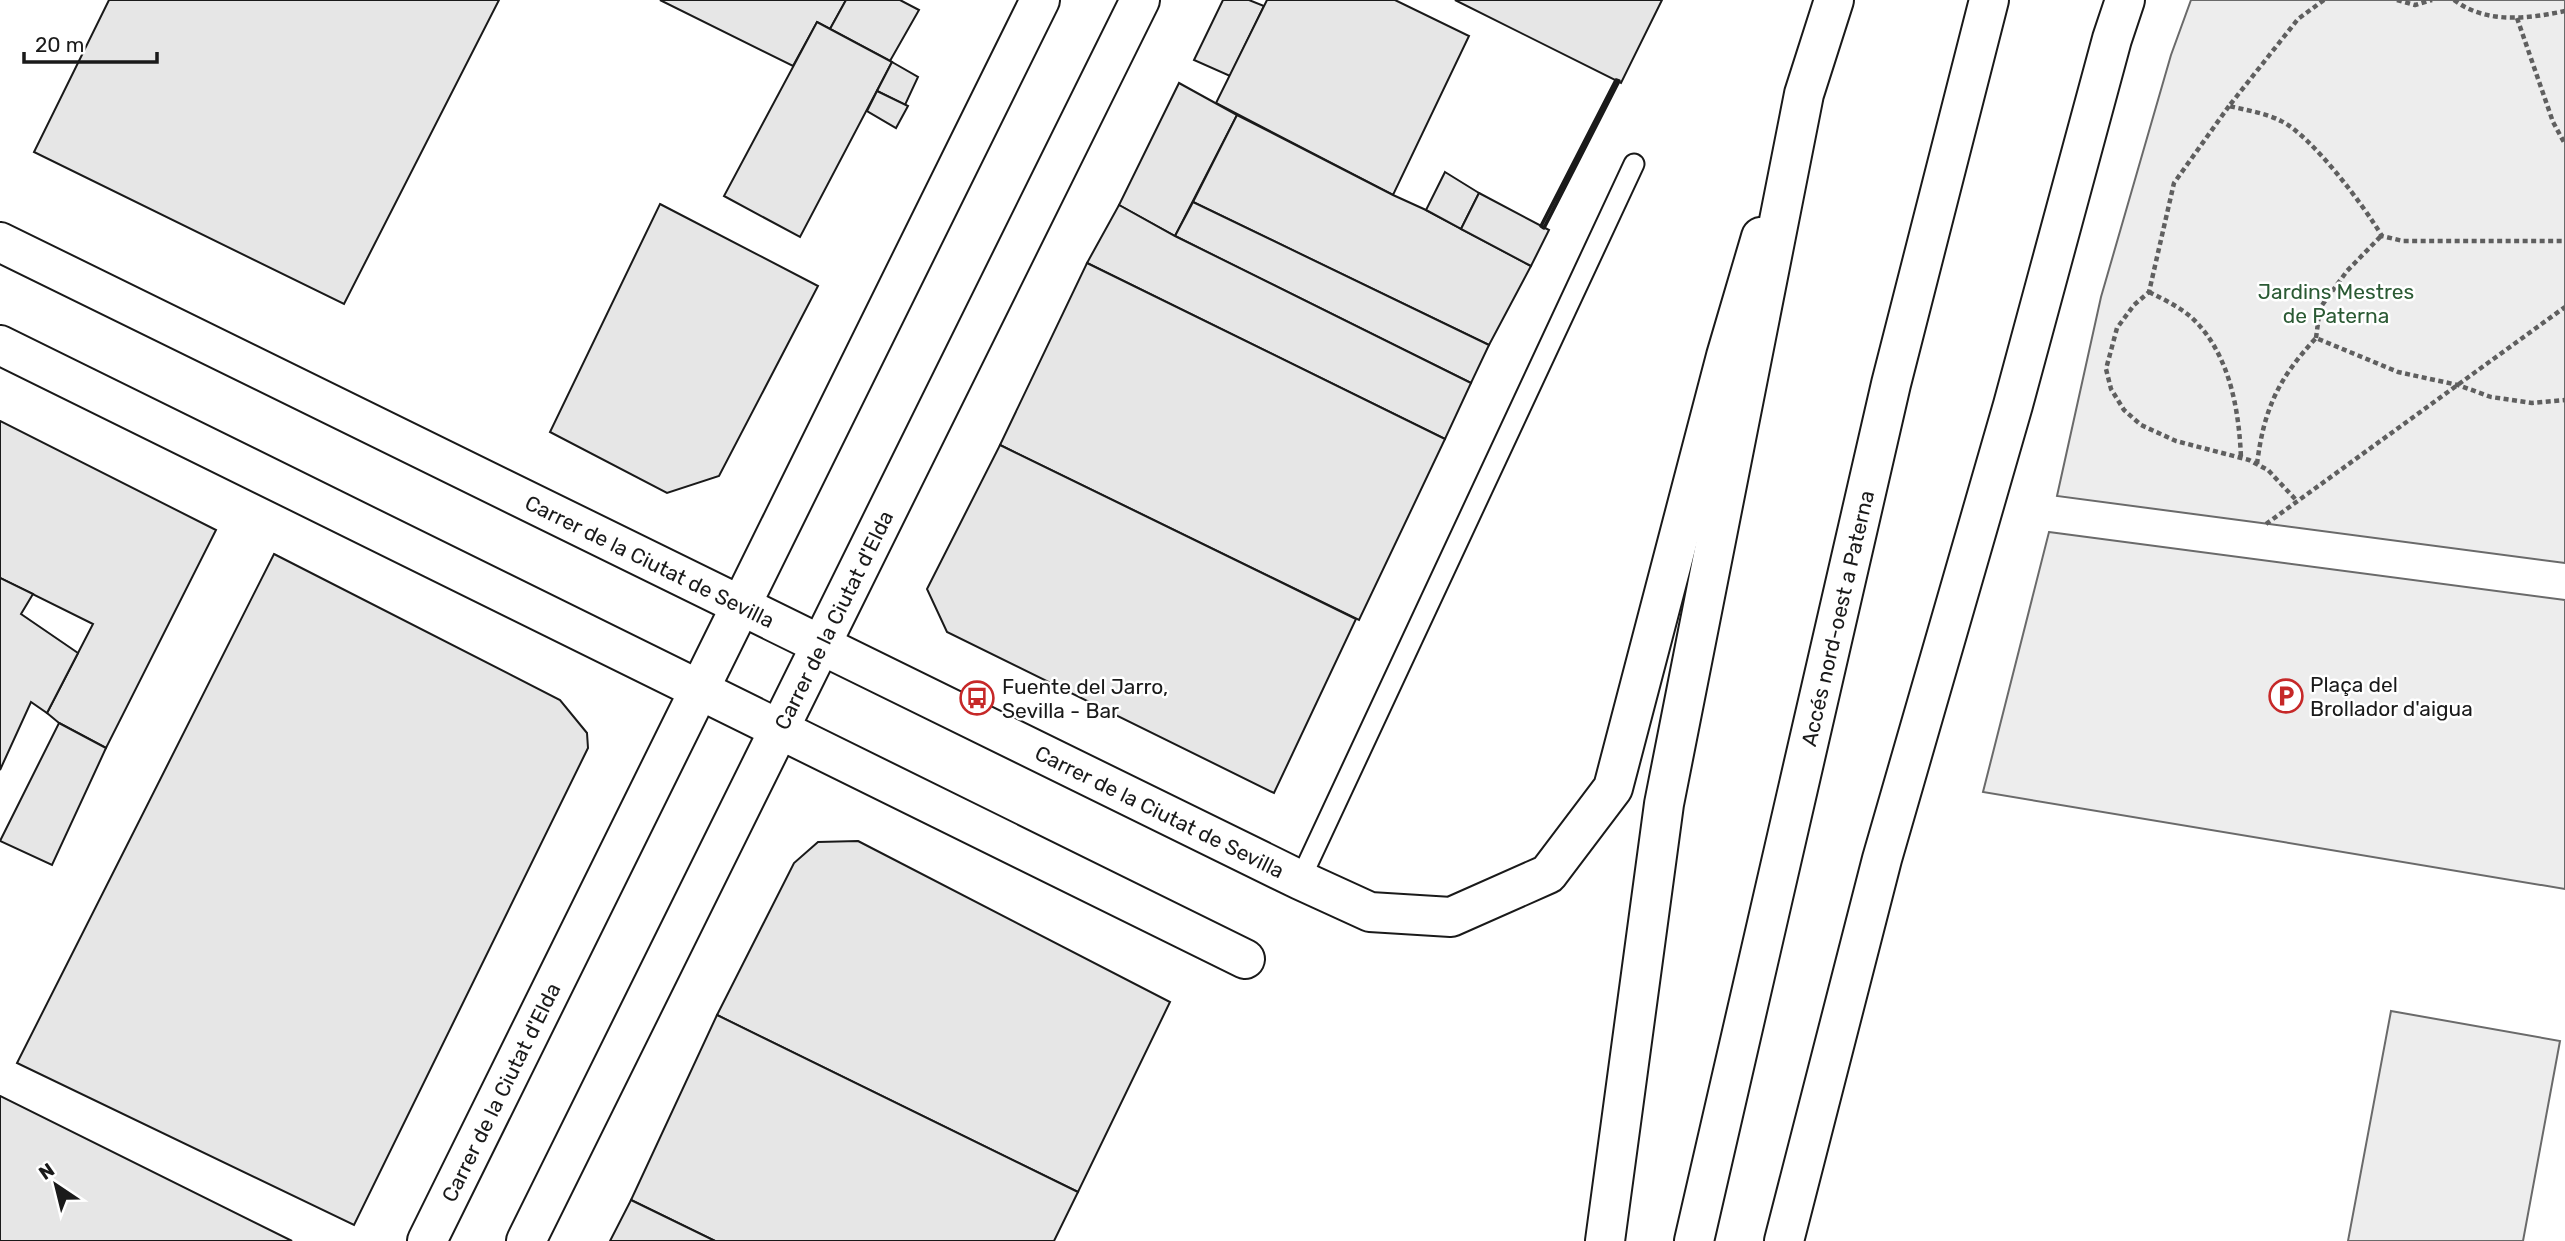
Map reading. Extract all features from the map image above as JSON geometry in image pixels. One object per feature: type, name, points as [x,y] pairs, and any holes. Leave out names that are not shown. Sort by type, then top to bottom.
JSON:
[{"type":"street","name":"Carrer de la Ciutat d'Elda","points":[[427,1241],[1040,0]]},
{"type":"street","name":"Carrer de la Ciutat d'Elda","points":[[526,1241],[1140,0]]},
{"type":"street","points":[[1605,1241],[1664,804],[1804,94],[1834,0]]},
{"type":"street","name":"Accés nord-oest a Paterna","points":[[1694,1241],[1891,384],[1989,0]]},
{"type":"street","points":[[1784,1241],[1882,859],[2013,405],[2112,39],[2125,0]]},
{"type":"street","name":"Carrer de la Ciutat de Sevilla","points":[[0,242],[1300,880],[1370,912],[1451,917],[1548,874],[1613,788],[1726,356],[1804,94]]},
{"type":"street","points":[[0,345],[1245,959]]},
{"type":"lane","points":[[1300,880],[1634,164]]},
{"type":"path","points":[[2297,501],[2268,470],[2257,464],[2176,441],[2141,425],[2124,410],[2111,389],[2106,369],[2117,328],[2134,305],[2149,292],[2174,183],[2229,106],[2298,19],[2325,0]]},
{"type":"path","points":[[2397,0],[2415,5],[2432,0]]},
{"type":"path","points":[[2454,0],[2476,14],[2517,18],[2565,11]]},
{"type":"path","points":[[2517,18],[2553,122],[2565,144]]},
{"type":"path","points":[[2229,106],[2282,121],[2309,143],[2370,216],[2382,236],[2403,241],[2565,241]]},
{"type":"path","points":[[2257,464],[2269,406],[2278,385],[2315,338],[2320,308],[2347,271],[2382,236]]},
{"type":"path","points":[[2149,292],[2174,304],[2192,318],[2213,344],[2224,365],[2235,402],[2241,458]]},
{"type":"path","points":[[2266,524],[2565,307]]},
{"type":"path","points":[[2315,338],[2398,372],[2458,385],[2491,397],[2532,403],[2565,400]]},
{"type":"shaded area","name":"Jardins Mestres de Paterna","points":[[2191,0],[2565,0],[2565,563],[2057,496],[2101,297],[2171,55]]},
{"type":"shaded area","name":"Plaça del Brollador d'aigua","points":[[2049,532],[2565,600],[2565,889],[1983,792]]},
{"type":"shaded area","points":[[2391,1011],[2560,1041],[2523,1241],[2348,1241]]},
{"type":"building","points":[[109,0],[499,0],[344,304],[34,152]]},
{"type":"building","points":[[660,0],[846,0],[830,29],[817,22],[793,66]]},
{"type":"building","points":[[846,0],[900,0],[919,10],[890,61],[830,29]]},
{"type":"building","points":[[1223,0],[1249,0],[1264,6],[1230,76],[1194,60]]},
{"type":"building","points":[[1267,0],[1395,0],[1469,36],[1393,195],[1216,103]]},
{"type":"building","points":[[1455,0],[1662,0],[1621,83]]},
{"type":"building","points":[[817,22],[892,62],[800,237],[724,196]]},
{"type":"building","points":[[892,62],[918,77],[905,105],[877,91]]},
{"type":"building","points":[[1179,83],[1237,115],[1175,236],[1119,205]]},
{"type":"building","points":[[877,91],[908,106],[896,128],[867,111]]},
{"type":"building","points":[[1237,115],[1531,266],[1489,345],[1193,202]]},
{"type":"building","points":[[1445,172],[1479,193],[1461,229],[1426,210]]},
{"type":"building","points":[[1479,193],[1549,230],[1531,266],[1461,229]]},
{"type":"building","points":[[1193,202],[1489,345],[1471,383],[1175,236]]},
{"type":"building","points":[[660,204],[818,286],[719,476],[667,493],[550,432]]},
{"type":"building","points":[[1119,205],[1175,236],[1471,383],[1445,439],[1087,263]]},
{"type":"building","points":[[1087,263],[1445,439],[1359,620],[1000,445]]},
{"type":"building","points":[[0,421],[216,530],[106,748],[59,723],[47,713],[93,624],[0,578]]},
{"type":"building","points":[[1000,445],[1356,619],[1274,793],[947,632],[927,589]]},
{"type":"building","points":[[274,554],[560,700],[587,733],[588,748],[354,1225],[17,1063]]},
{"type":"building","points":[[0,578],[33,594],[21,614],[78,653],[47,713],[31,702],[0,770]]},
{"type":"building","points":[[59,723],[106,748],[52,865],[0,841]]},
{"type":"building","points":[[858,841],[1170,1002],[1078,1192],[717,1015],[794,863],[818,842]]},
{"type":"building","points":[[717,1015],[1078,1192],[1054,1241],[715,1241],[631,1200]]},
{"type":"building","points":[[0,1096],[292,1241],[0,1241]]},
{"type":"building","points":[[631,1200],[715,1241],[610,1241]]},
{"type":"wall","points":[[1616,80],[1619,81],[1544,228],[1541,226],[1616,80]]},
{"type":"place","name":"Plaça del Brollador d'aigua","points":[[2286,696]]},
{"type":"place","name":"Fuente del Jarro, Sevilla - Bar","points":[[977,698]]}]
